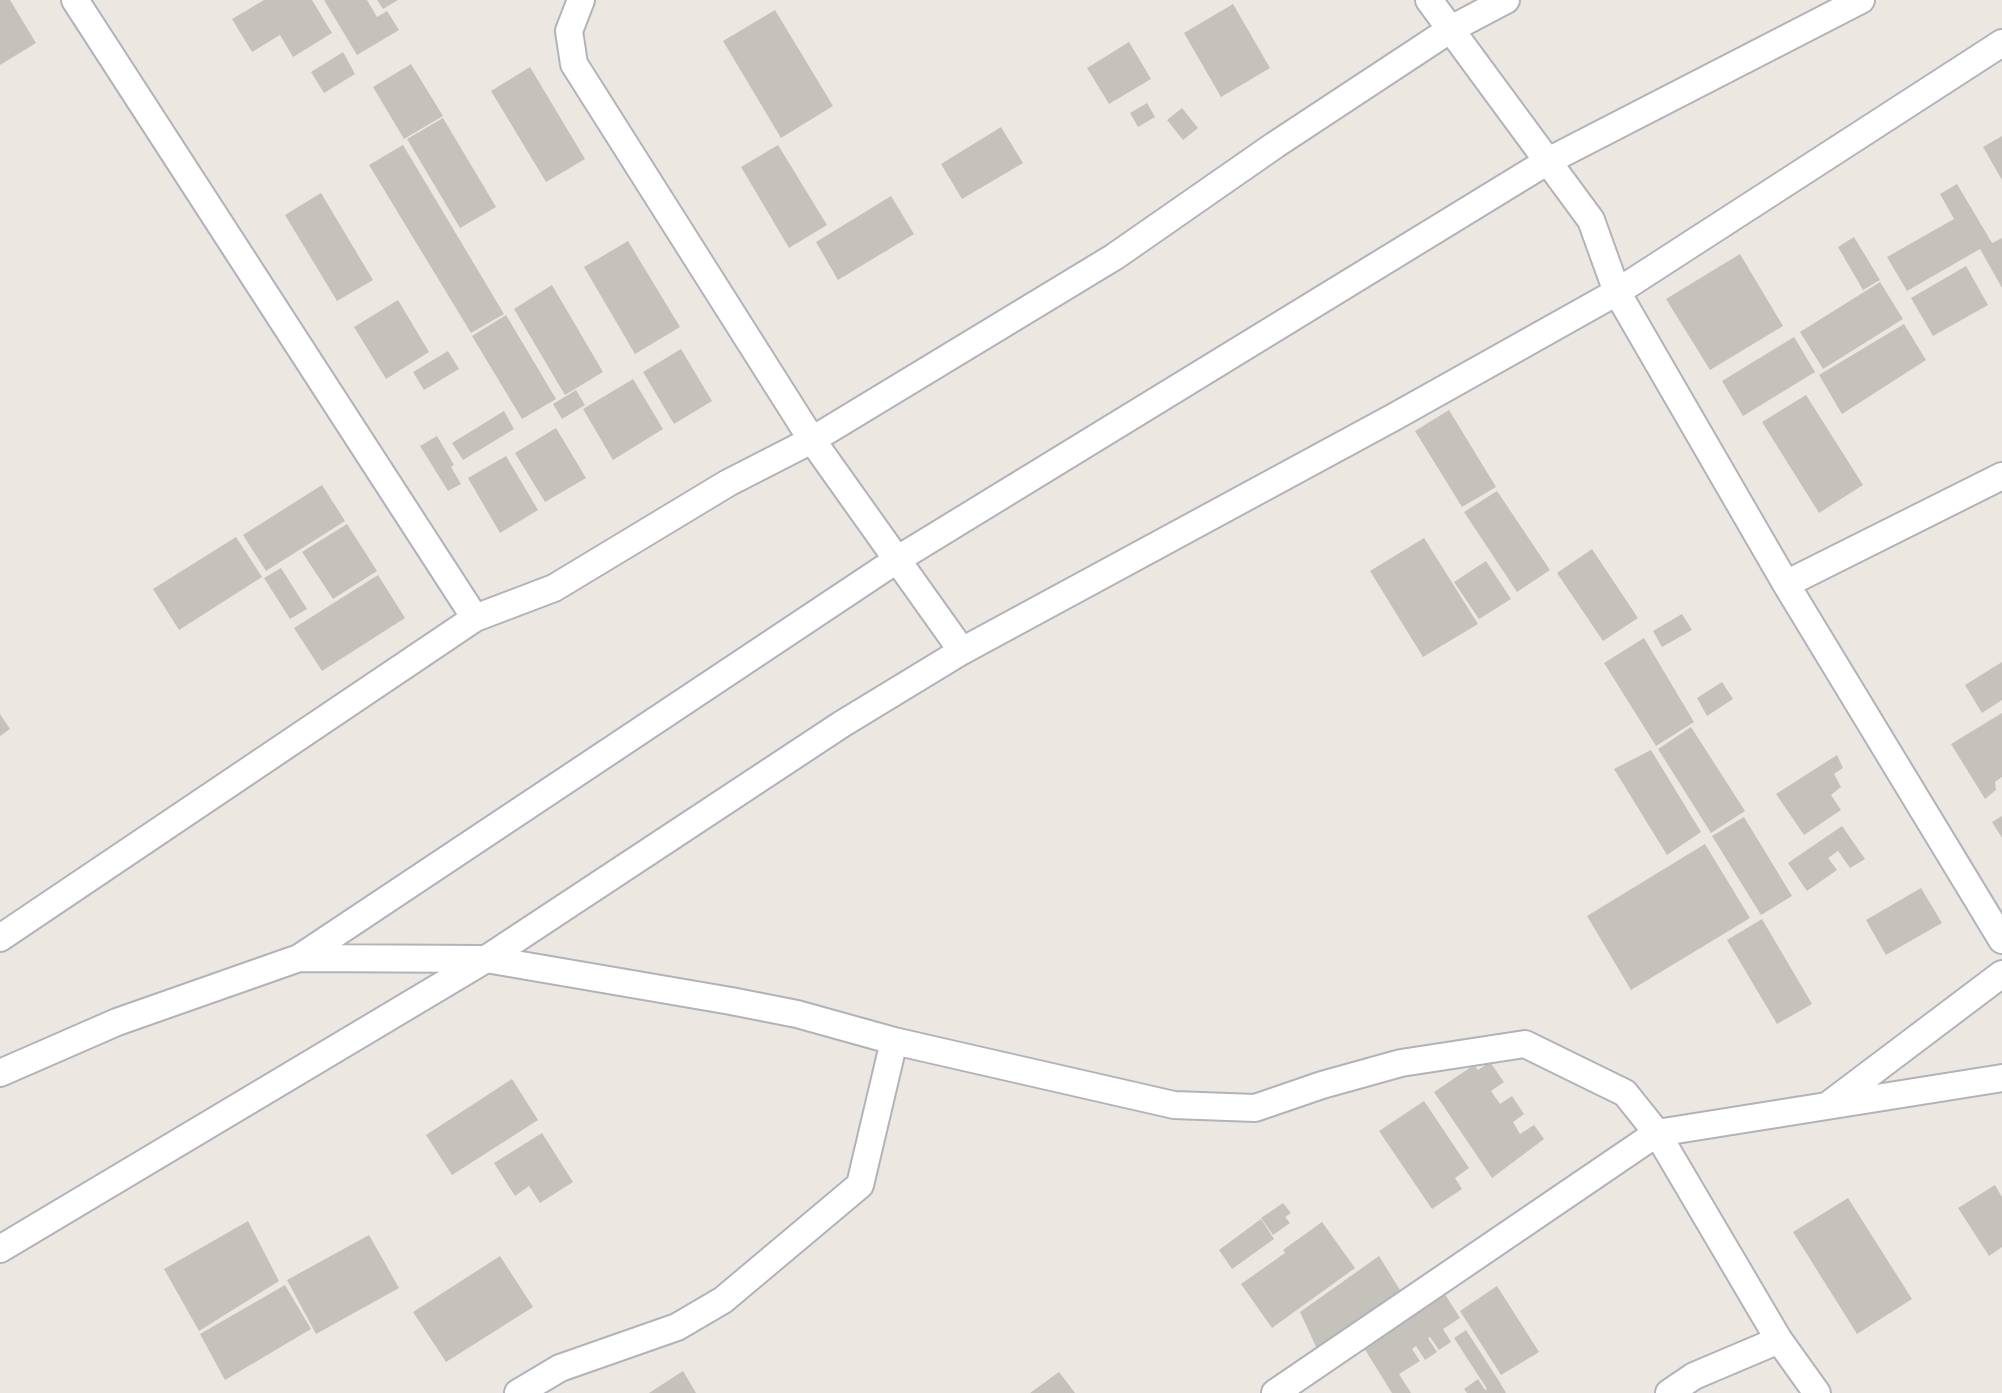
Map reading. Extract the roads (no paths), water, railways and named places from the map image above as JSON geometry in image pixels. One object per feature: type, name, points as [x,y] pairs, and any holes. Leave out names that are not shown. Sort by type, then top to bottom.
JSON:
[{"type":"street","points":[[75,0],[475,618]]},
{"type":"street","points":[[581,0],[569,31],[574,64],[812,440],[962,651]]},
{"type":"street","points":[[1429,0],[1591,220],[1617,292],[1786,584],[2002,940]]},
{"type":"street","points":[[0,937],[475,618],[554,588],[728,483],[812,440],[1114,257],[1275,145],[1451,29],[1506,0]]},
{"type":"street","points":[[0,1073],[117,1021],[299,958],[898,559],[1548,162],[1861,0]]},
{"type":"street","points":[[0,1249],[486,959],[842,724],[962,651],[1394,417],[1617,292],[2002,43]]},
{"type":"street","points":[[1786,584],[2002,476]]},
{"type":"street","points":[[299,958],[486,959],[797,1014],[894,1041],[1174,1105],[1255,1108],[1322,1085],[1401,1063],[1525,1044],[1625,1093],[1657,1133],[1779,1340],[1818,1393]]},
{"type":"street","points":[[1827,1106],[2002,974]]},
{"type":"street","points":[[518,1393],[560,1368],[677,1327],[723,1300],[860,1185],[894,1041]]},
{"type":"street","points":[[1275,1393],[1657,1133],[2002,1078]]},
{"type":"street","points":[[1669,1393],[1694,1376],[1779,1340]]}]
